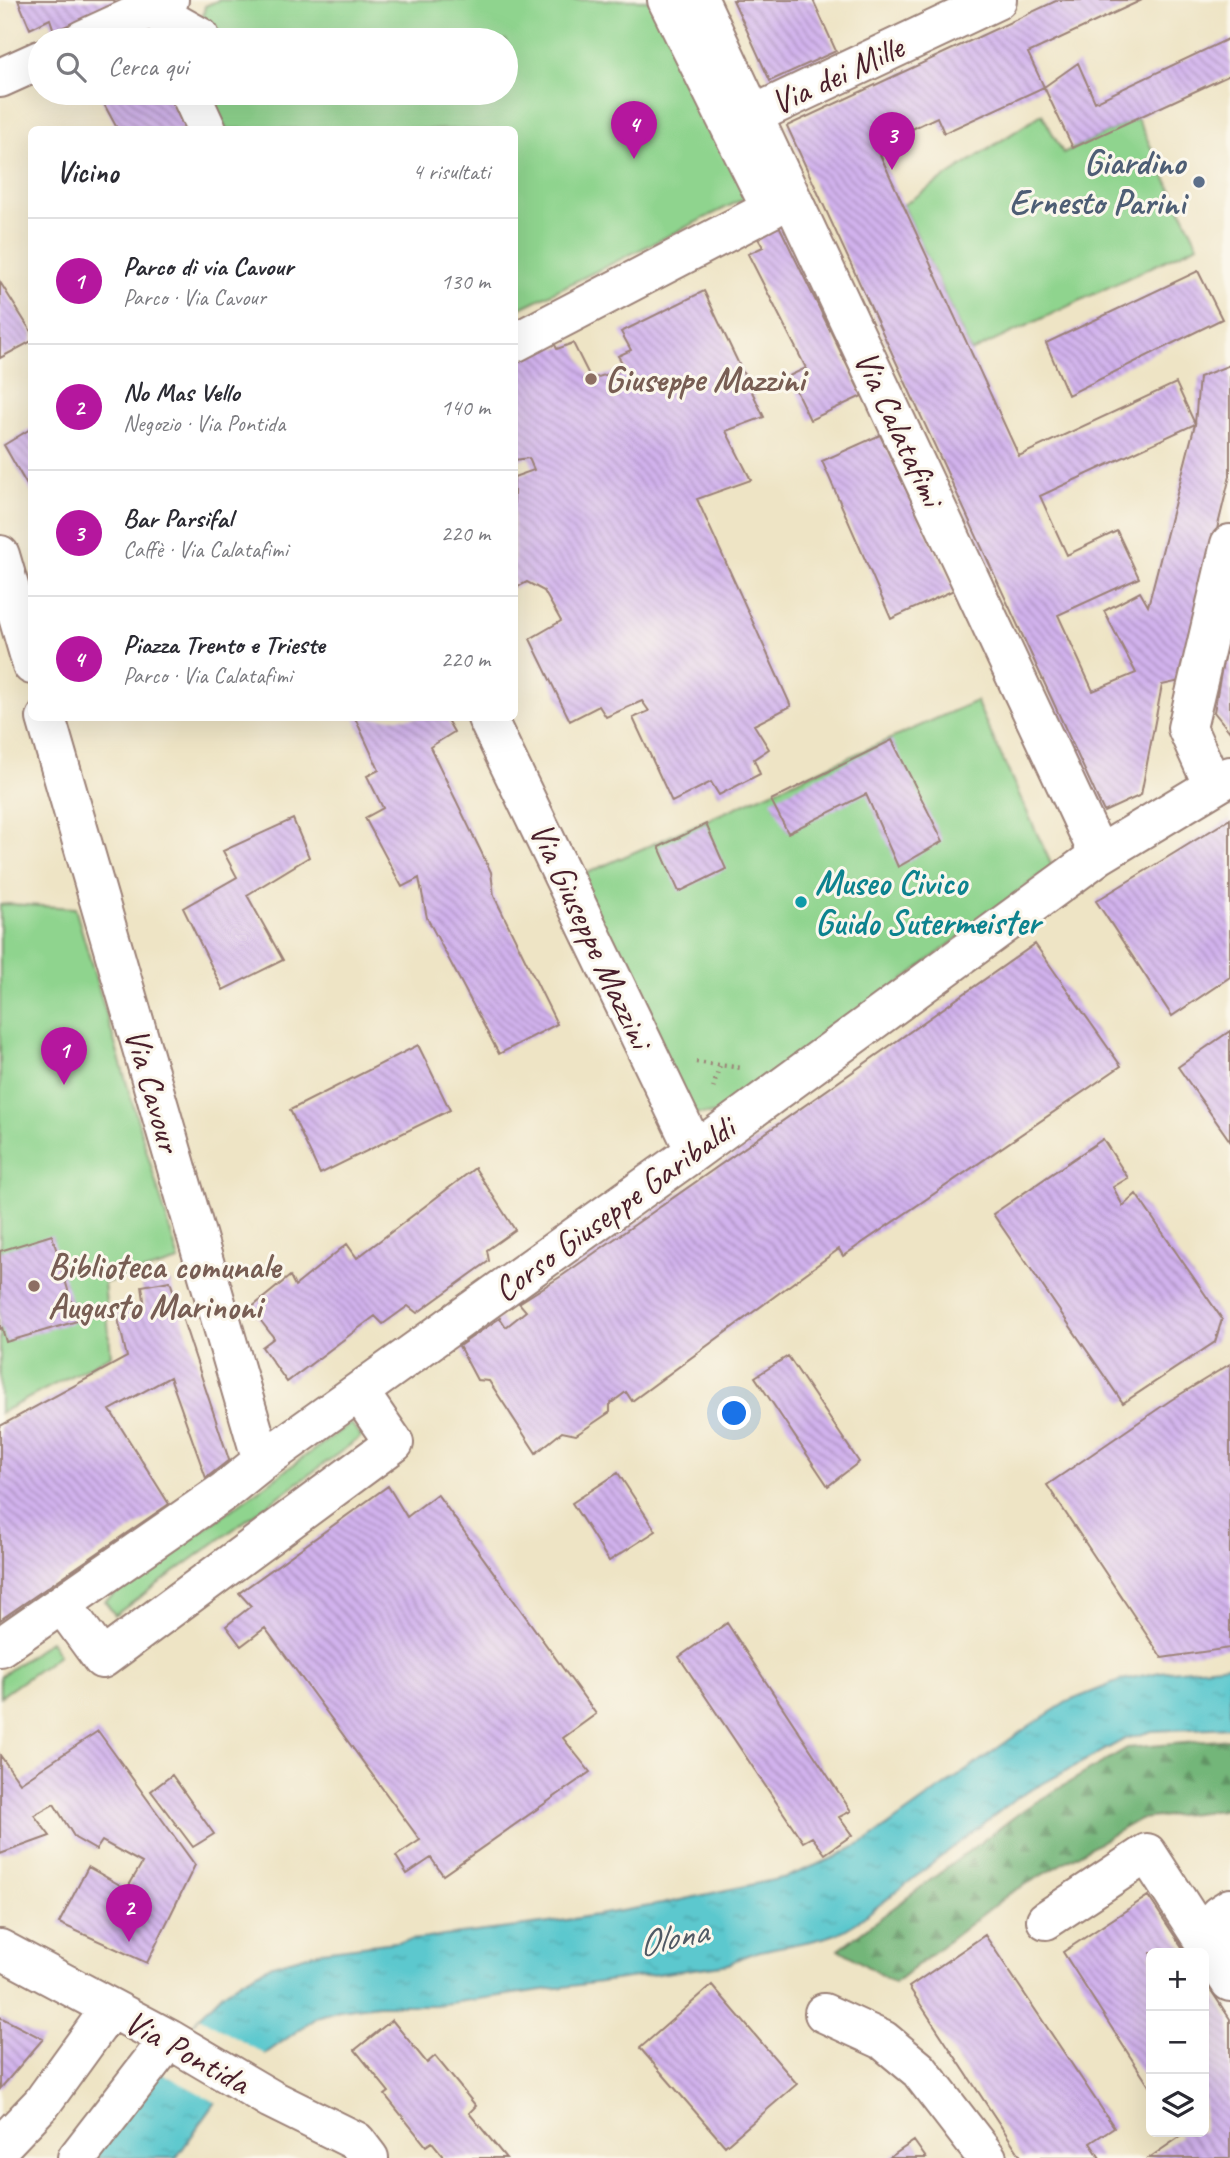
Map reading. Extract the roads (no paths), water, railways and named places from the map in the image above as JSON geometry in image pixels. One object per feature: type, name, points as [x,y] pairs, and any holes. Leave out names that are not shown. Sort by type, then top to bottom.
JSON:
[{"type":"street","points":[[518,341],[771,209],[667,0]]},
{"type":"street","name":"Via Calatafimi","points":[[699,0],[1099,855]]},
{"type":"street","name":"Via dei Mille","points":[[753,115],[997,0]]},
{"type":"street","points":[[126,28],[166,17]]},
{"type":"street","points":[[0,78],[28,65]]},
{"type":"street","points":[[196,105],[205,126]]},
{"type":"street","points":[[1222,781],[1187,728],[1230,544]]},
{"type":"street","points":[[0,555],[28,651]]},
{"type":"street","name":"Via Cavour","points":[[47,721],[262,1461]]},
{"type":"street","name":"Via Giuseppe Mazzini","points":[[488,721],[695,1151]]},
{"type":"street","name":"Corso Giuseppe Garibaldi","points":[[0,1647],[226,1490],[262,1461],[799,1076],[1099,855],[1222,781]]},
{"type":"street","points":[[62,1604],[102,1659],[394,1443],[359,1392]]},
{"type":"street","points":[[1046,1920],[1147,1853],[1230,1982]]},
{"type":"street","points":[[1230,1908],[1219,1915],[1230,1931]]},
{"type":"street","name":"Via Pontida","points":[[0,1949],[169,2039],[271,2099],[356,2141],[369,2158]]},
{"type":"street","points":[[0,2147],[41,2103],[110,2009]]},
{"type":"street","points":[[824,2013],[883,2040],[919,2070],[987,2158]]},
{"type":"street","points":[[77,2158],[169,2039]]},
{"type":"water","name":"Olona","points":[[1230,1665],[1230,1727],[1152,1731],[1123,1740],[1018,1797],[856,1923],[836,1934],[768,1949],[729,1964],[435,2005],[378,2005],[339,2010],[317,2017],[265,2054],[216,2102],[176,2158],[91,2158],[199,2017],[223,1993],[269,1966],[322,1951],[549,1923],[662,1904],[787,1877],[836,1857],[868,1840],[1067,1702],[1122,1680],[1160,1672]]},
{"type":"place","name":"Piazza Trento e Trieste","points":[[634,159]]},
{"type":"place","name":"Bar Parsifal","points":[[892,170]]},
{"type":"place","name":"Giardino Ernesto Parini","points":[[1199,182]]},
{"type":"place","name":"Giuseppe Mazzini","points":[[591,379]]},
{"type":"place","name":"Museo Civico Guido Sutermeister","points":[[801,902]]},
{"type":"place","name":"Parco di via Cavour","points":[[64,1085]]},
{"type":"place","name":"Biblioteca comunale Augusto Marinoni","points":[[34,1286]]},
{"type":"place","name":"No Mas Vello","points":[[129,1942]]}]
